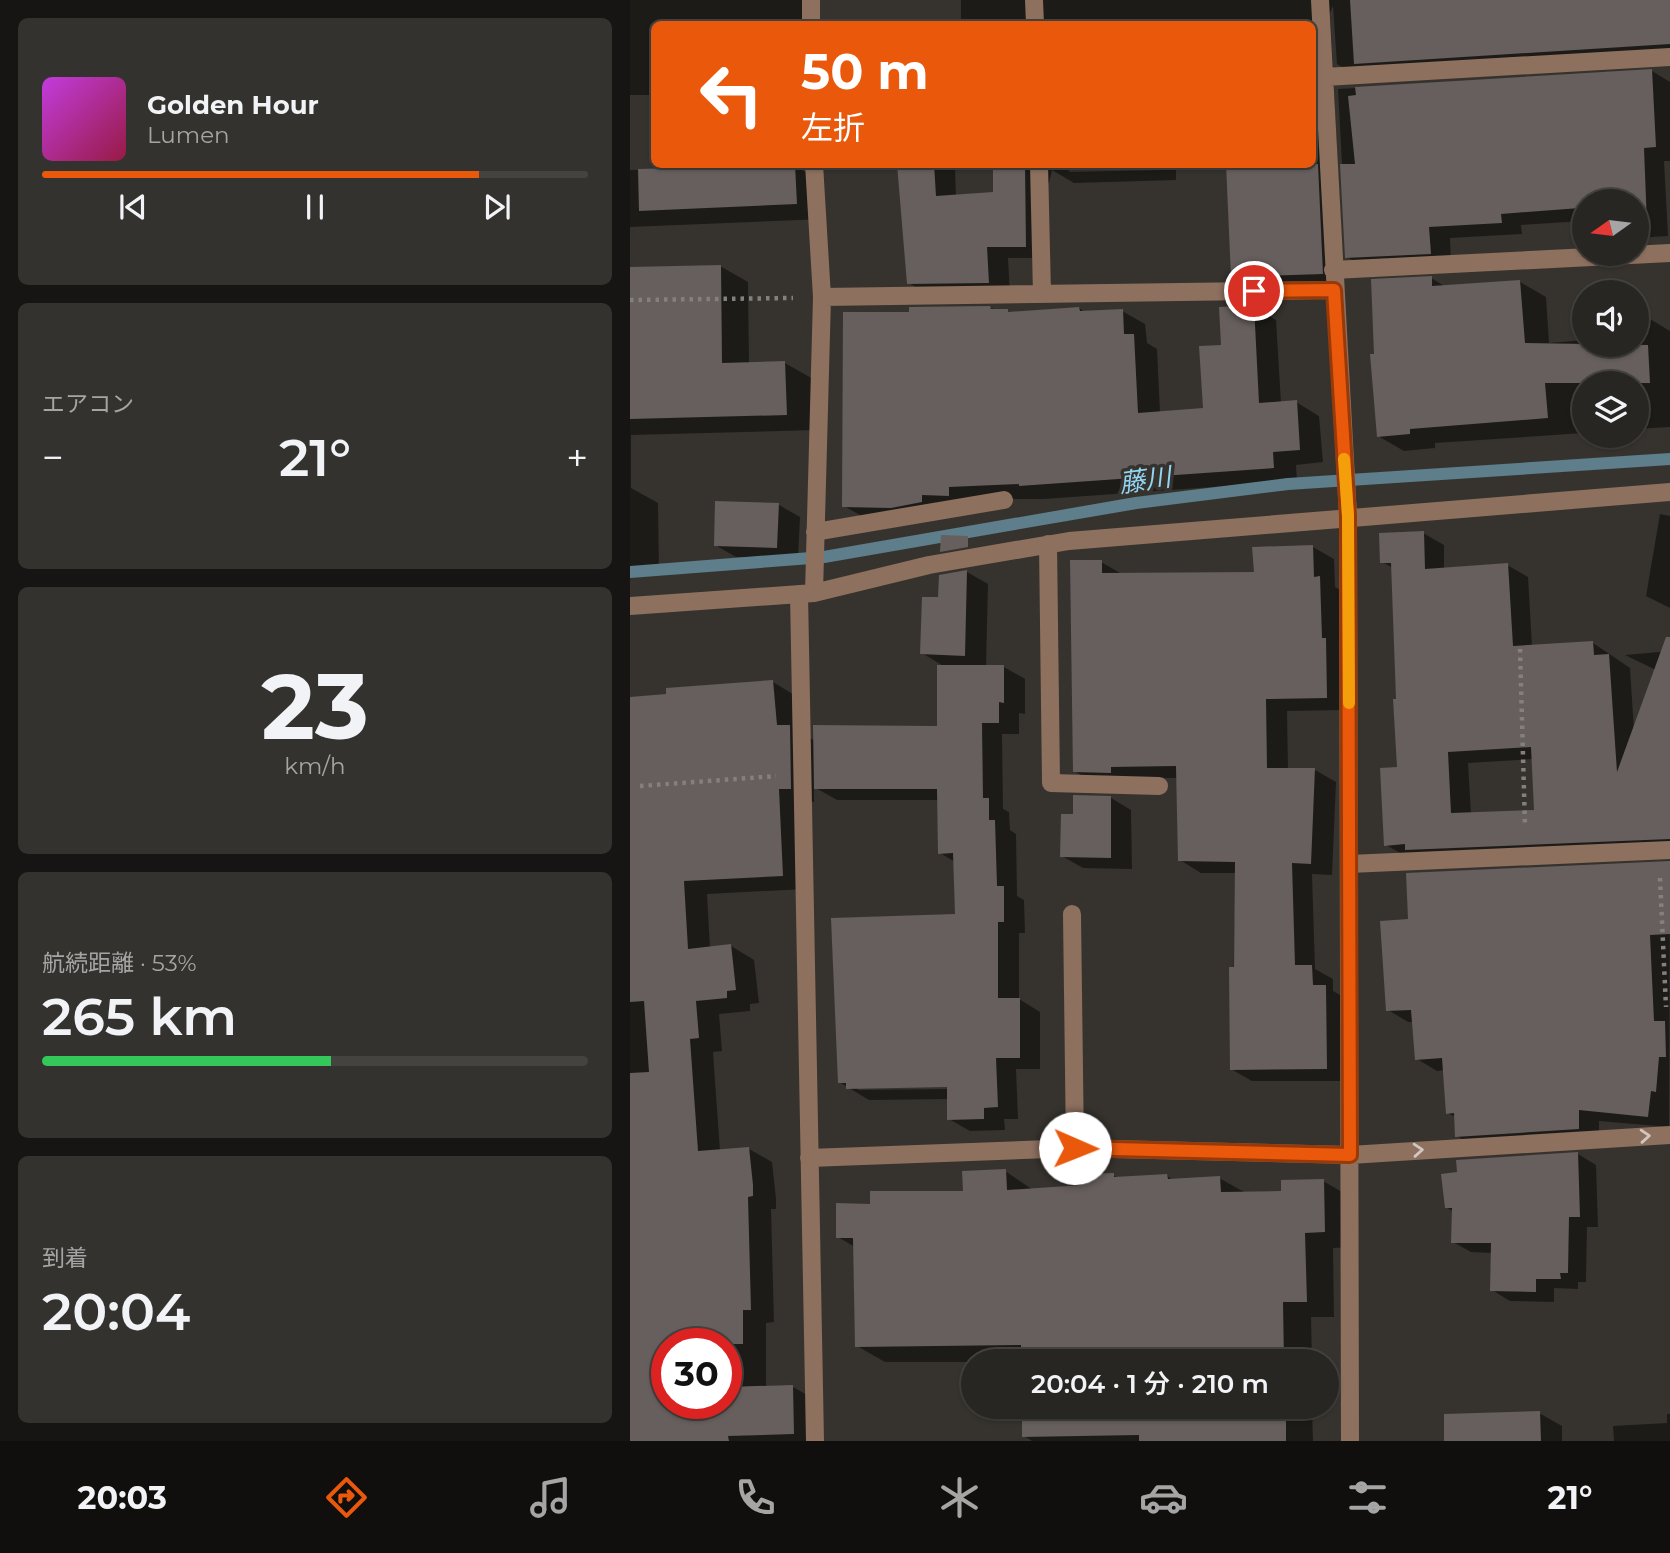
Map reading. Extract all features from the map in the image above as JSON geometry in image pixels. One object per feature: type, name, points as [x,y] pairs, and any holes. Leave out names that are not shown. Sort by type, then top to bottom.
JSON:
[{"type":"street","points":[[811,0],[811,21]]},
{"type":"street","points":[[1034,0],[1035,21]]},
{"type":"street","points":[[1320,0],[1325,77],[1320,122],[1333,270],[1348,511],[1350,1441]]},
{"type":"street","points":[[1325,77],[1670,57]]},
{"type":"street","points":[[814,168],[822,297],[815,532],[809,591],[803,774],[814,1441]]},
{"type":"street","points":[[1039,168],[1042,294]]},
{"type":"street","points":[[1333,270],[1670,253]]},
{"type":"street","points":[[822,297],[1334,290]]},
{"type":"street","points":[[630,606],[809,591],[929,565],[1048,544],[1348,511],[1670,492]]},
{"type":"street","points":[[815,532],[1004,500]]},
{"type":"street","points":[[1048,544],[1051,783],[1159,786]]},
{"type":"street","points":[[1349,864],[1664,850]]},
{"type":"street","points":[[1072,914],[1075,1148]]},
{"type":"street","points":[[809,1158],[1075,1148],[1350,1155],[1670,1135]]},
{"type":"path","points":[[630,300],[822,297]]},
{"type":"path","points":[[1520,649],[1526,856]]},
{"type":"path","points":[[640,786],[803,774]]},
{"type":"path","points":[[1664,850],[1667,1007]]},
{"type":"building","points":[[1350,0],[1670,0],[1670,44],[1354,64]]},
{"type":"building","points":[[1652,69],[1656,147],[1644,148],[1646,189],[1572,189],[1572,209],[1501,214],[1502,223],[1429,227],[1431,254],[1345,258],[1340,164],[1355,164],[1348,96],[1356,95],[1355,87]]},
{"type":"building","points":[[1318,164],[1323,274],[1231,277],[1226,168],[1316,168]]},
{"type":"building","points":[[795,168],[797,204],[639,211],[638,169]]},
{"type":"building","points":[[897,168],[934,168],[936,196],[993,192],[993,168],[1025,168],[1026,247],[987,247],[989,283],[907,284]]},
{"type":"building","points":[[721,265],[722,363],[785,361],[787,415],[630,419],[630,267]]},
{"type":"building","points":[[1432,276],[1432,286],[1520,280],[1525,343],[1572,344],[1572,357],[1649,357],[1650,383],[1649,371],[1572,371],[1572,383],[1545,383],[1548,418],[1410,429],[1410,434],[1377,437],[1370,354],[1374,354],[1371,279]]},
{"type":"building","points":[[1254,305],[1259,403],[1297,400],[1300,450],[1273,452],[1274,468],[1019,486],[949,487],[949,496],[922,495],[922,502],[891,508],[842,507],[843,312],[909,312],[909,307],[990,306],[991,309],[1008,309],[1008,312],[1079,307],[1080,311],[1123,309],[1124,334],[1134,334],[1138,413],[1203,408],[1199,346],[1221,345],[1219,307]]},
{"type":"building","points":[[715,501],[779,503],[777,548],[714,546]]},
{"type":"building","points":[[1424,531],[1425,569],[1508,563],[1513,646],[1593,641],[1594,655],[1609,654],[1617,772],[1666,637],[1670,637],[1670,839],[1405,850],[1405,844],[1384,846],[1380,768],[1397,767],[1393,699],[1396,699],[1391,563],[1380,563],[1379,533]],"holes":[[[1531,747],[1534,810],[1451,813],[1448,752]]]},
{"type":"building","points":[[941,535],[968,536],[968,547],[940,552]]},
{"type":"building","points":[[1313,545],[1314,577],[1320,576],[1322,638],[1326,638],[1327,698],[1266,699],[1267,768],[1315,768],[1311,864],[1292,863],[1295,965],[1312,965],[1313,985],[1326,985],[1327,1069],[1230,1070],[1229,967],[1234,967],[1235,862],[1178,861],[1176,766],[1111,767],[1111,773],[1073,772],[1070,560],[1102,560],[1102,573],[1254,572],[1252,547]]},
{"type":"building","points":[[967,570],[965,656],[920,654],[922,597],[938,597],[939,575]]},
{"type":"building","points":[[937,665],[1004,665],[1004,703],[999,702],[999,723],[982,723],[983,798],[989,798],[989,820],[995,820],[997,886],[1004,886],[1004,922],[998,922],[998,998],[1020,998],[1020,1058],[996,1058],[998,1107],[984,1108],[984,1119],[947,1120],[947,1087],[846,1089],[846,1083],[838,1083],[831,918],[955,914],[953,853],[938,854],[937,789],[814,789],[813,725],[937,726]]},
{"type":"building","points":[[773,680],[777,725],[790,725],[791,789],[779,789],[783,876],[684,881],[688,949],[731,944],[736,990],[727,991],[727,998],[696,1001],[699,1038],[690,1039],[698,1151],[749,1147],[753,1185],[753,1196],[748,1197],[751,1310],[743,1310],[743,1344],[742,1328],[651,1328],[651,1419],[742,1419],[742,1387],[793,1385],[794,1434],[728,1436],[729,1441],[630,1441],[630,1073],[649,1072],[644,1001],[630,1002],[630,697],[666,694],[666,688]]},
{"type":"building","points":[[1073,795],[1111,796],[1111,858],[1060,857],[1061,814],[1073,814]]},
{"type":"building","points":[[1670,861],[1670,934],[1650,935],[1654,1021],[1665,1021],[1666,1057],[1659,1057],[1656,1092],[1651,1091],[1648,1117],[1579,1110],[1579,1129],[1455,1137],[1454,1113],[1446,1114],[1442,1058],[1415,1060],[1411,1010],[1386,1011],[1380,921],[1408,919],[1406,873]]},
{"type":"building","points":[[1578,1152],[1580,1217],[1569,1217],[1568,1273],[1560,1273],[1561,1279],[1536,1279],[1536,1292],[1490,1291],[1491,1243],[1451,1243],[1452,1208],[1445,1208],[1441,1174],[1457,1172],[1456,1160]]},
{"type":"building","points":[[1006,1169],[1007,1190],[1082,1185],[1082,1174],[1114,1173],[1114,1177],[1167,1174],[1168,1179],[1220,1176],[1221,1192],[1281,1191],[1281,1180],[1324,1179],[1325,1232],[1305,1233],[1307,1302],[1283,1302],[1284,1349],[1021,1349],[1021,1345],[855,1347],[853,1238],[836,1238],[836,1203],[870,1204],[870,1191],[963,1191],[962,1171]]},
{"type":"building","points":[[1540,1411],[1541,1441],[1444,1441],[1444,1414]]},
{"type":"building","points":[[1022,1419],[1286,1419],[1286,1441],[1139,1441],[1139,1435],[1022,1437]]},
{"type":"waterway","name":"藤川","points":[[630,572],[824,557],[1136,503],[1288,484],[1670,459]]},
{"type":"slow traffic","points":[[1344,459],[1348,516],[1349,703]]},
{"type":"route","points":[[1075,1148],[1350,1155],[1348,516],[1334,290],[1254,291]]}]
